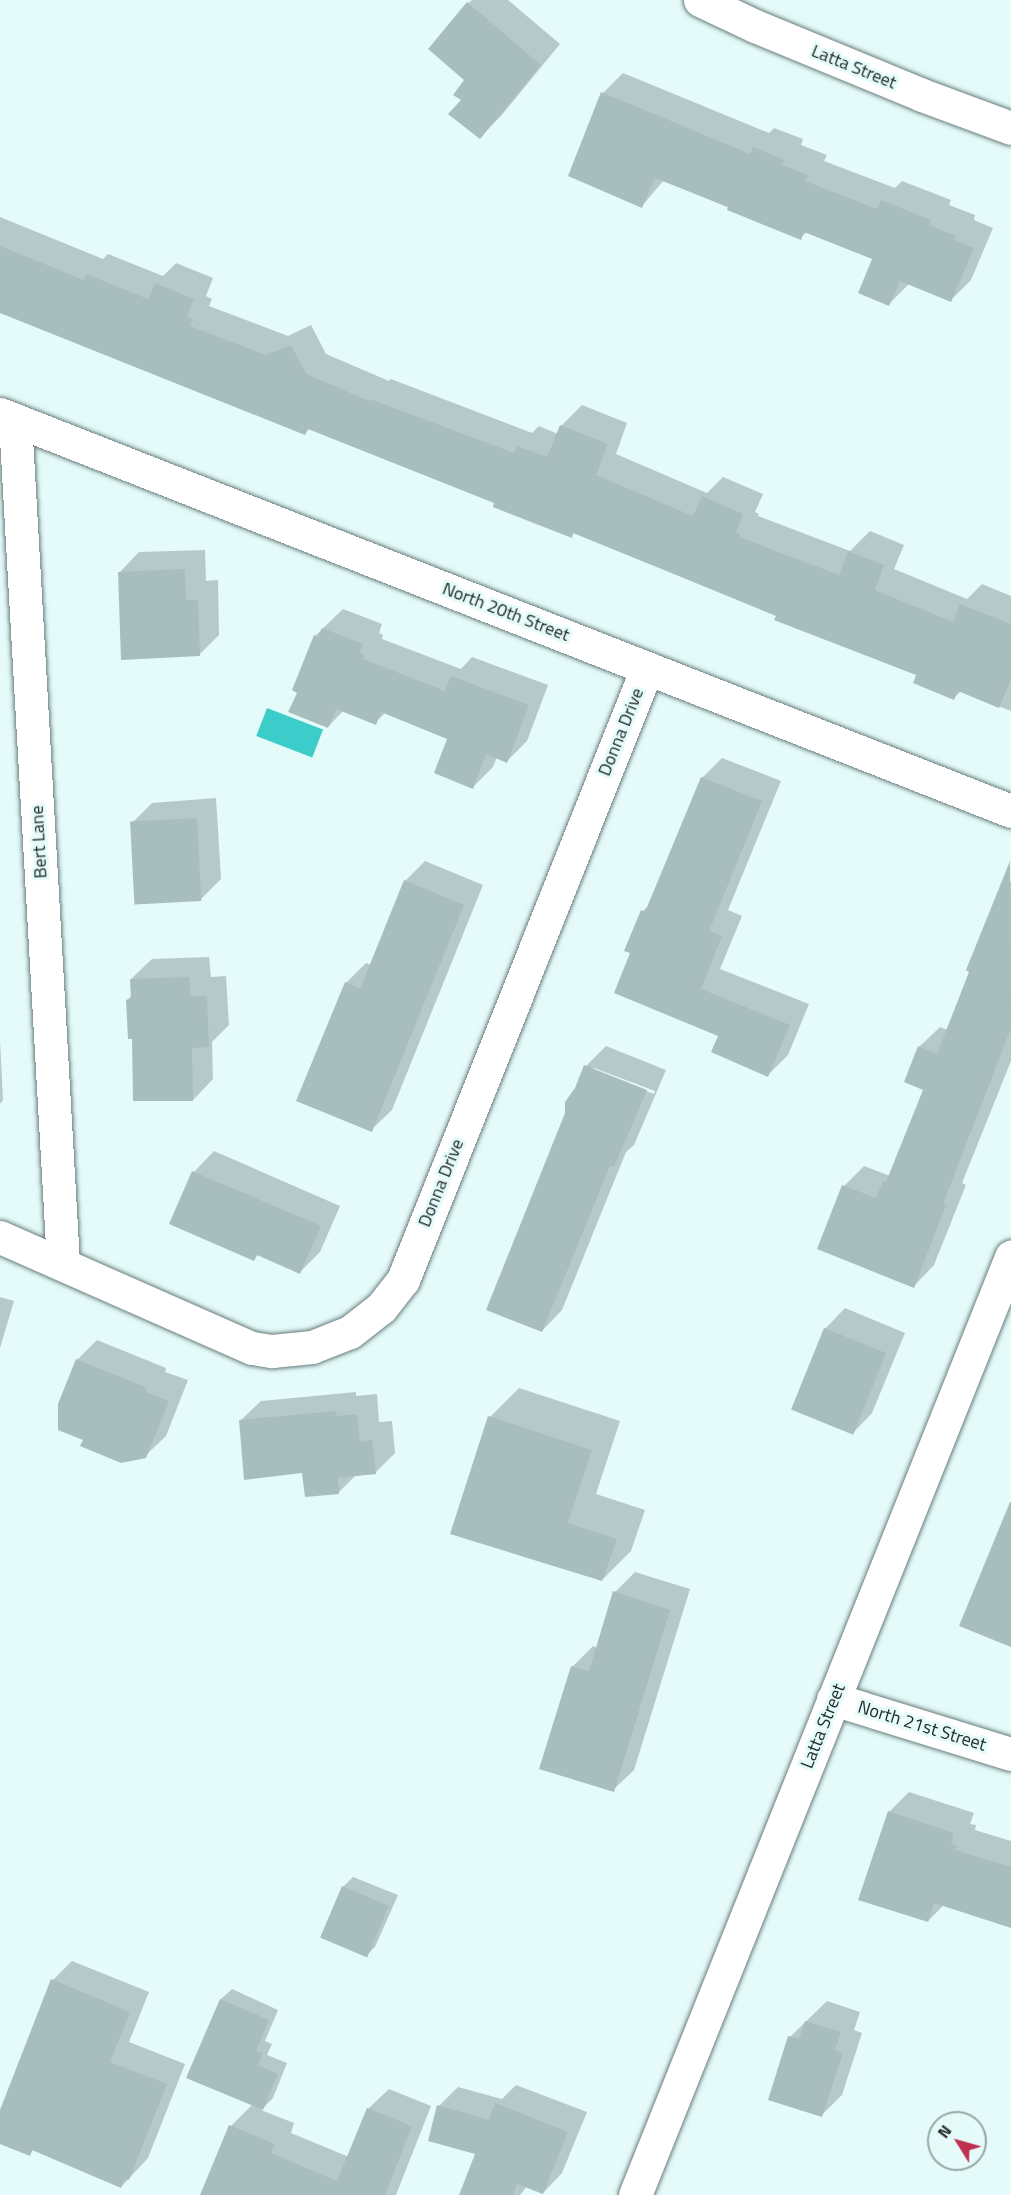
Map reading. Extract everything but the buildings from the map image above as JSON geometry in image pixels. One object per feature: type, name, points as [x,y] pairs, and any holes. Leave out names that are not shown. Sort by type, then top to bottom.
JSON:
[{"type":"street","name":"Latta Street","points":[[700,0],[755,26],[901,87],[1011,128]]},
{"type":"street","name":"North 20th Street","points":[[8,417],[1011,811]]},
{"type":"street","name":"Bert Lane","points":[[8,417],[63,1264]]},
{"type":"street","name":"Donna Drive","points":[[0,1237],[252,1348],[272,1351],[312,1347],[350,1332],[381,1308],[402,1280],[647,668]]},
{"type":"street","name":"Latta Street","points":[[635,2195],[1011,1257]]},
{"type":"street","name":"North 21st Street","points":[[833,1699],[1011,1754]]},
{"type":"water","points":[[267,708],[323,730],[312,758],[256,736]]}]
